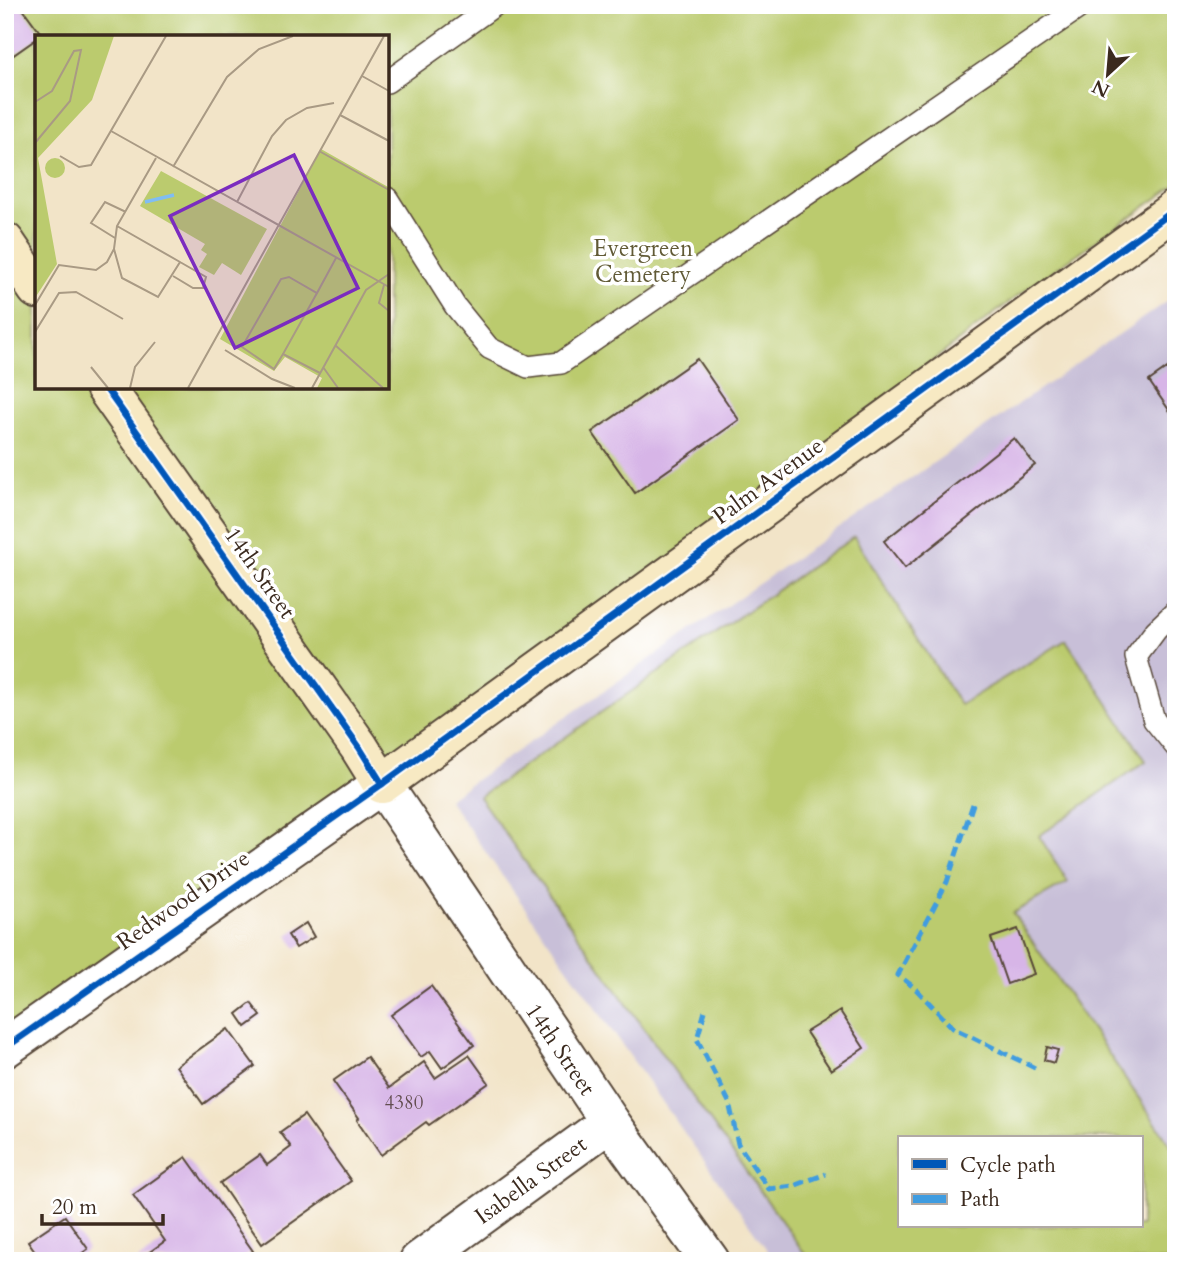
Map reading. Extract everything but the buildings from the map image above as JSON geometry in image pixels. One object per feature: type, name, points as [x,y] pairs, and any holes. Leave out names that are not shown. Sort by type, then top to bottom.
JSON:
[{"type":"street","name":"Palm Avenue","points":[[382,784],[1176,209]]},
{"type":"street","points":[[5,242],[35,286]]},
{"type":"street","name":"14th Street","points":[[106,388],[359,747],[610,1122],[710,1261]]},
{"type":"street","name":"Redwood Drive","points":[[5,1048],[382,784]]},
{"type":"street","name":"Isabella Street","points":[[419,1261],[610,1122]]},
{"type":"lane","points":[[388,81],[495,5]]},
{"type":"lane","points":[[388,200],[455,306],[489,348],[528,367],[561,363],[1083,5]]},
{"type":"lane","points":[[1176,611],[1156,630],[1136,657],[1154,720],[1176,747]]},
{"type":"shaded area","points":[[1176,295],[1176,1261],[775,1261],[448,799]]},
{"type":"green space","name":"Evergreen Cemetery","points":[[5,5],[1176,5],[1176,185],[1020,294],[534,667],[5,1042]]},
{"type":"green space","points":[[854,537],[960,705],[1066,640],[1146,761],[1039,836],[1068,882],[1013,913],[1176,1153],[1176,1261],[810,1261],[479,797]]},
{"type":"marked path","points":[[973,804],[947,882],[898,975],[915,988],[953,1028],[1035,1068]]},
{"type":"marked path","points":[[705,1011],[697,1039],[729,1102],[738,1144],[769,1189],[793,1186],[826,1174]]},
{"type":"cycle path","points":[[5,1048],[382,784],[1176,209]]},
{"type":"cycle path","points":[[106,388],[359,747],[382,784]]}]
